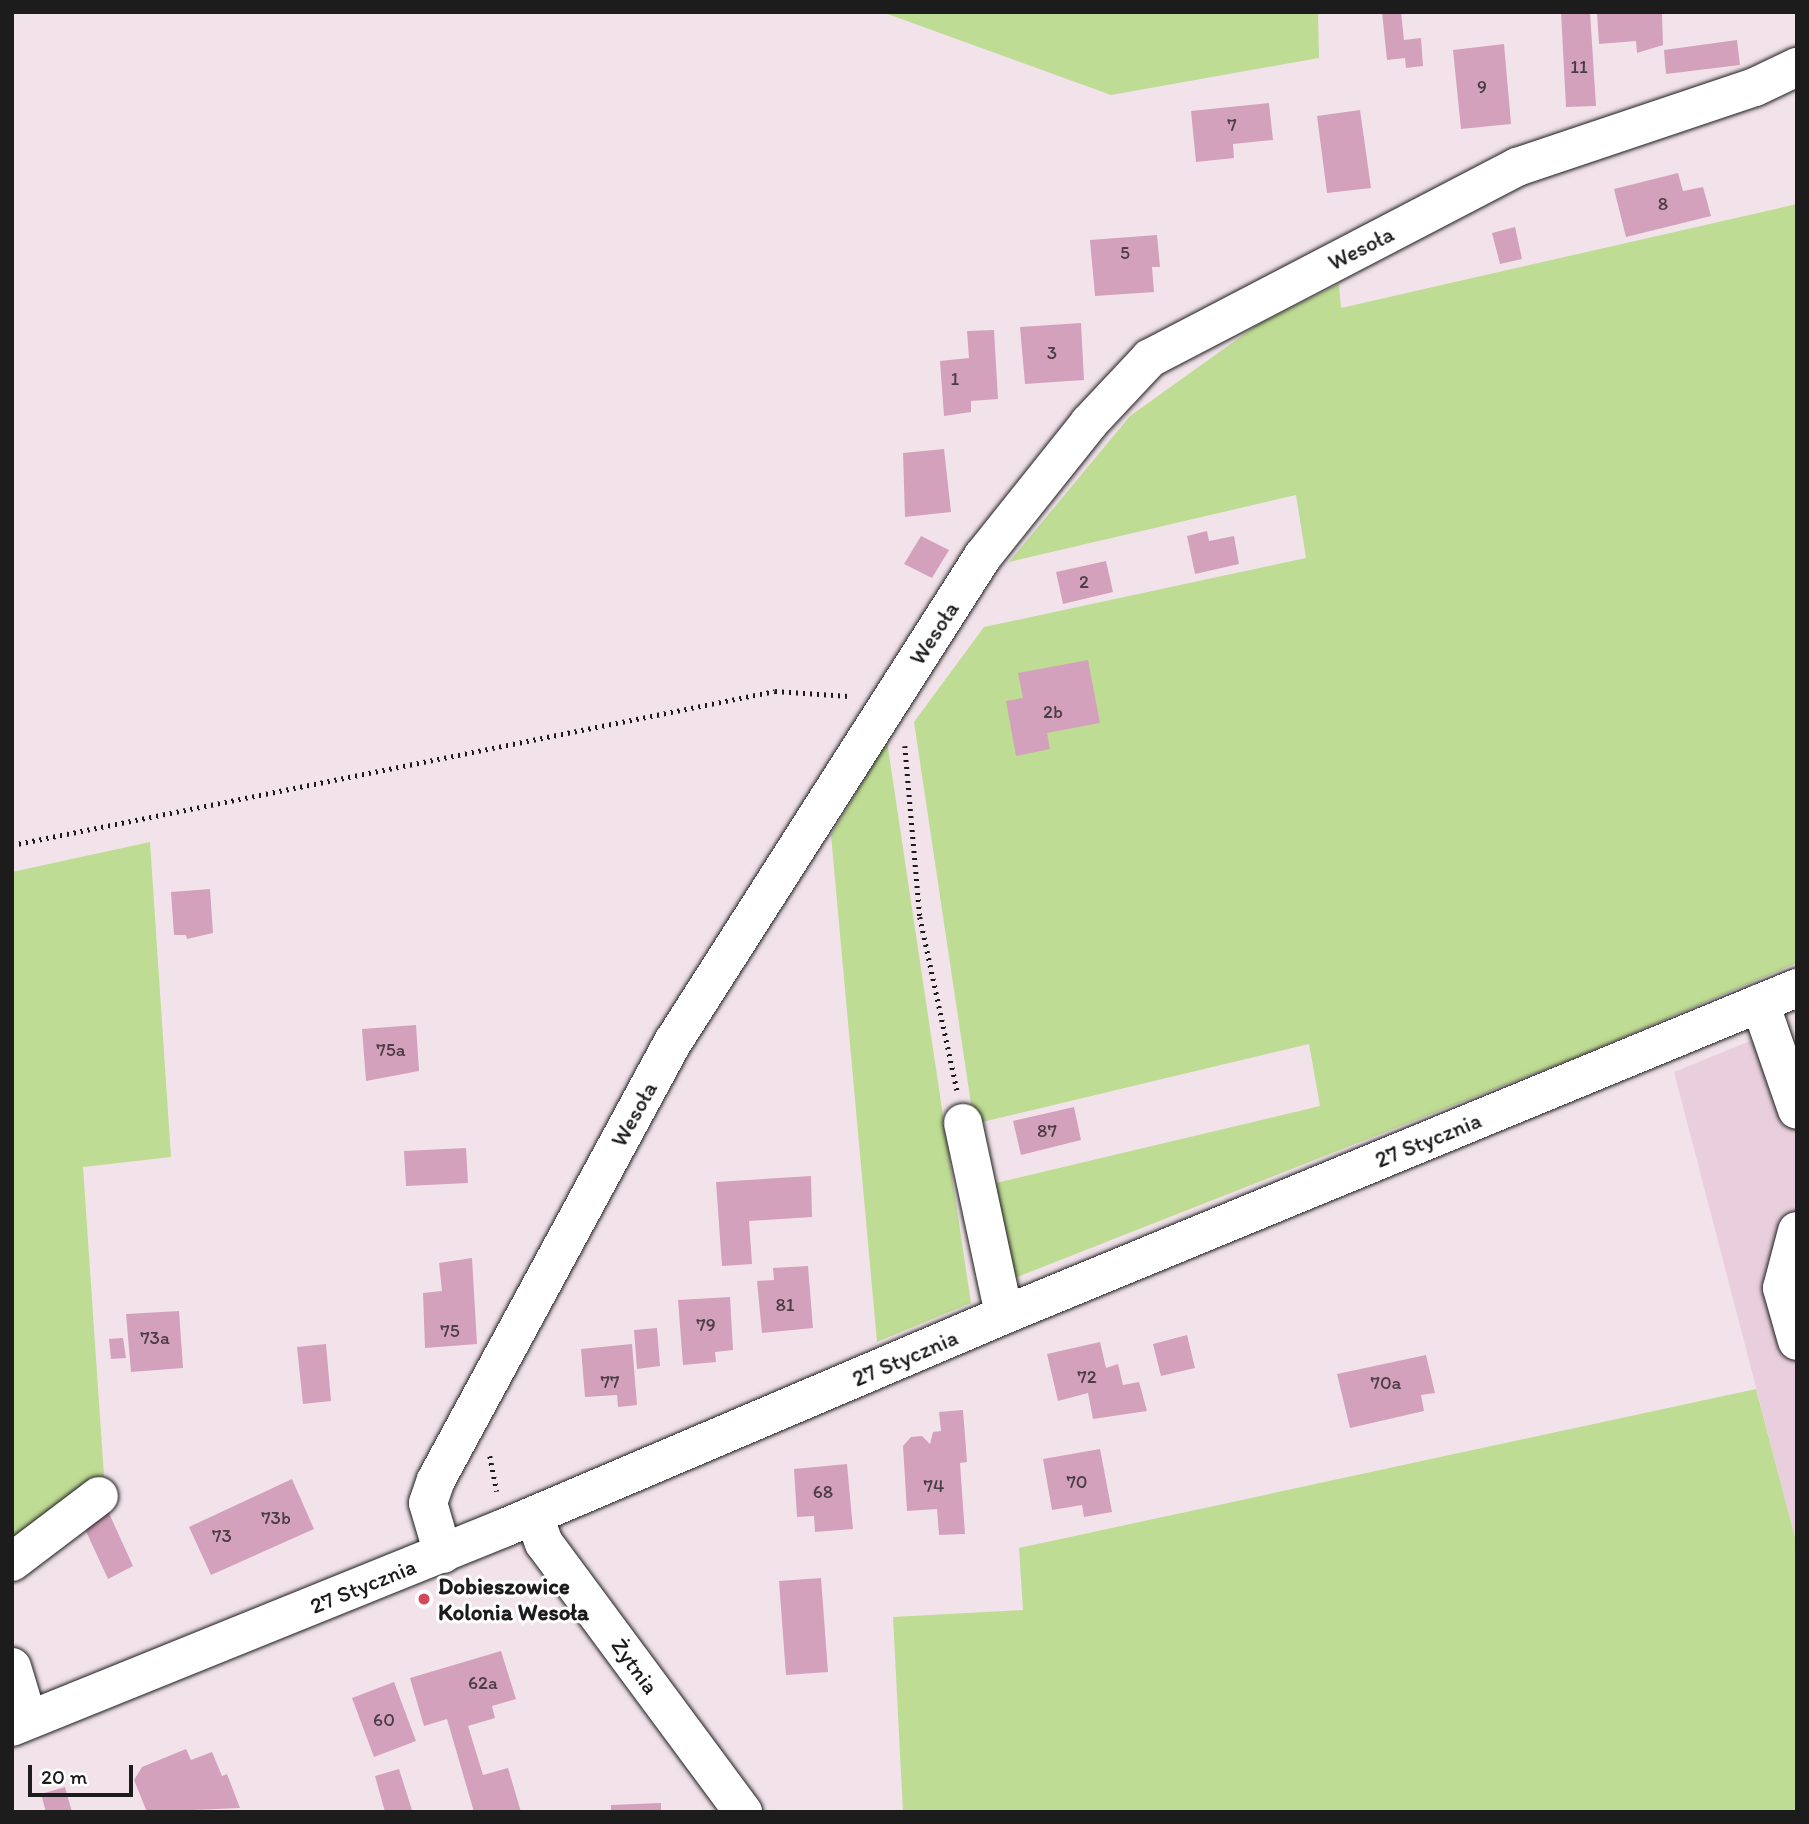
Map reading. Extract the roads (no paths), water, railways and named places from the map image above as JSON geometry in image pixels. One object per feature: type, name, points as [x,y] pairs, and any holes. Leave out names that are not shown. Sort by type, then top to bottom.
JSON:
[{"type":"street","name":"Wesoła","points":[[443,1554],[428,1503],[465,1422],[674,1042],[983,556],[1089,423],[1150,358],[1517,167],[1755,87],[1797,67]]},
{"type":"street","name":"27 Stycznia","points":[[20,1724],[443,1554],[1004,1315],[1797,988]]},
{"type":"street","points":[[1760,1003],[1797,1110]]},
{"type":"street","points":[[963,1124],[1004,1315]]},
{"type":"street","points":[[1797,1231],[1782,1288],[1797,1341]]},
{"type":"street","points":[[12,1562],[99,1496]]},
{"type":"street","name":"Żytnia","points":[[534,1516],[544,1543],[743,1812]]},
{"type":"street","points":[[12,1667],[20,1724]]},
{"type":"place","name":"Dobieszowice Kolonia Wesoła","points":[[424,1599]]}]
